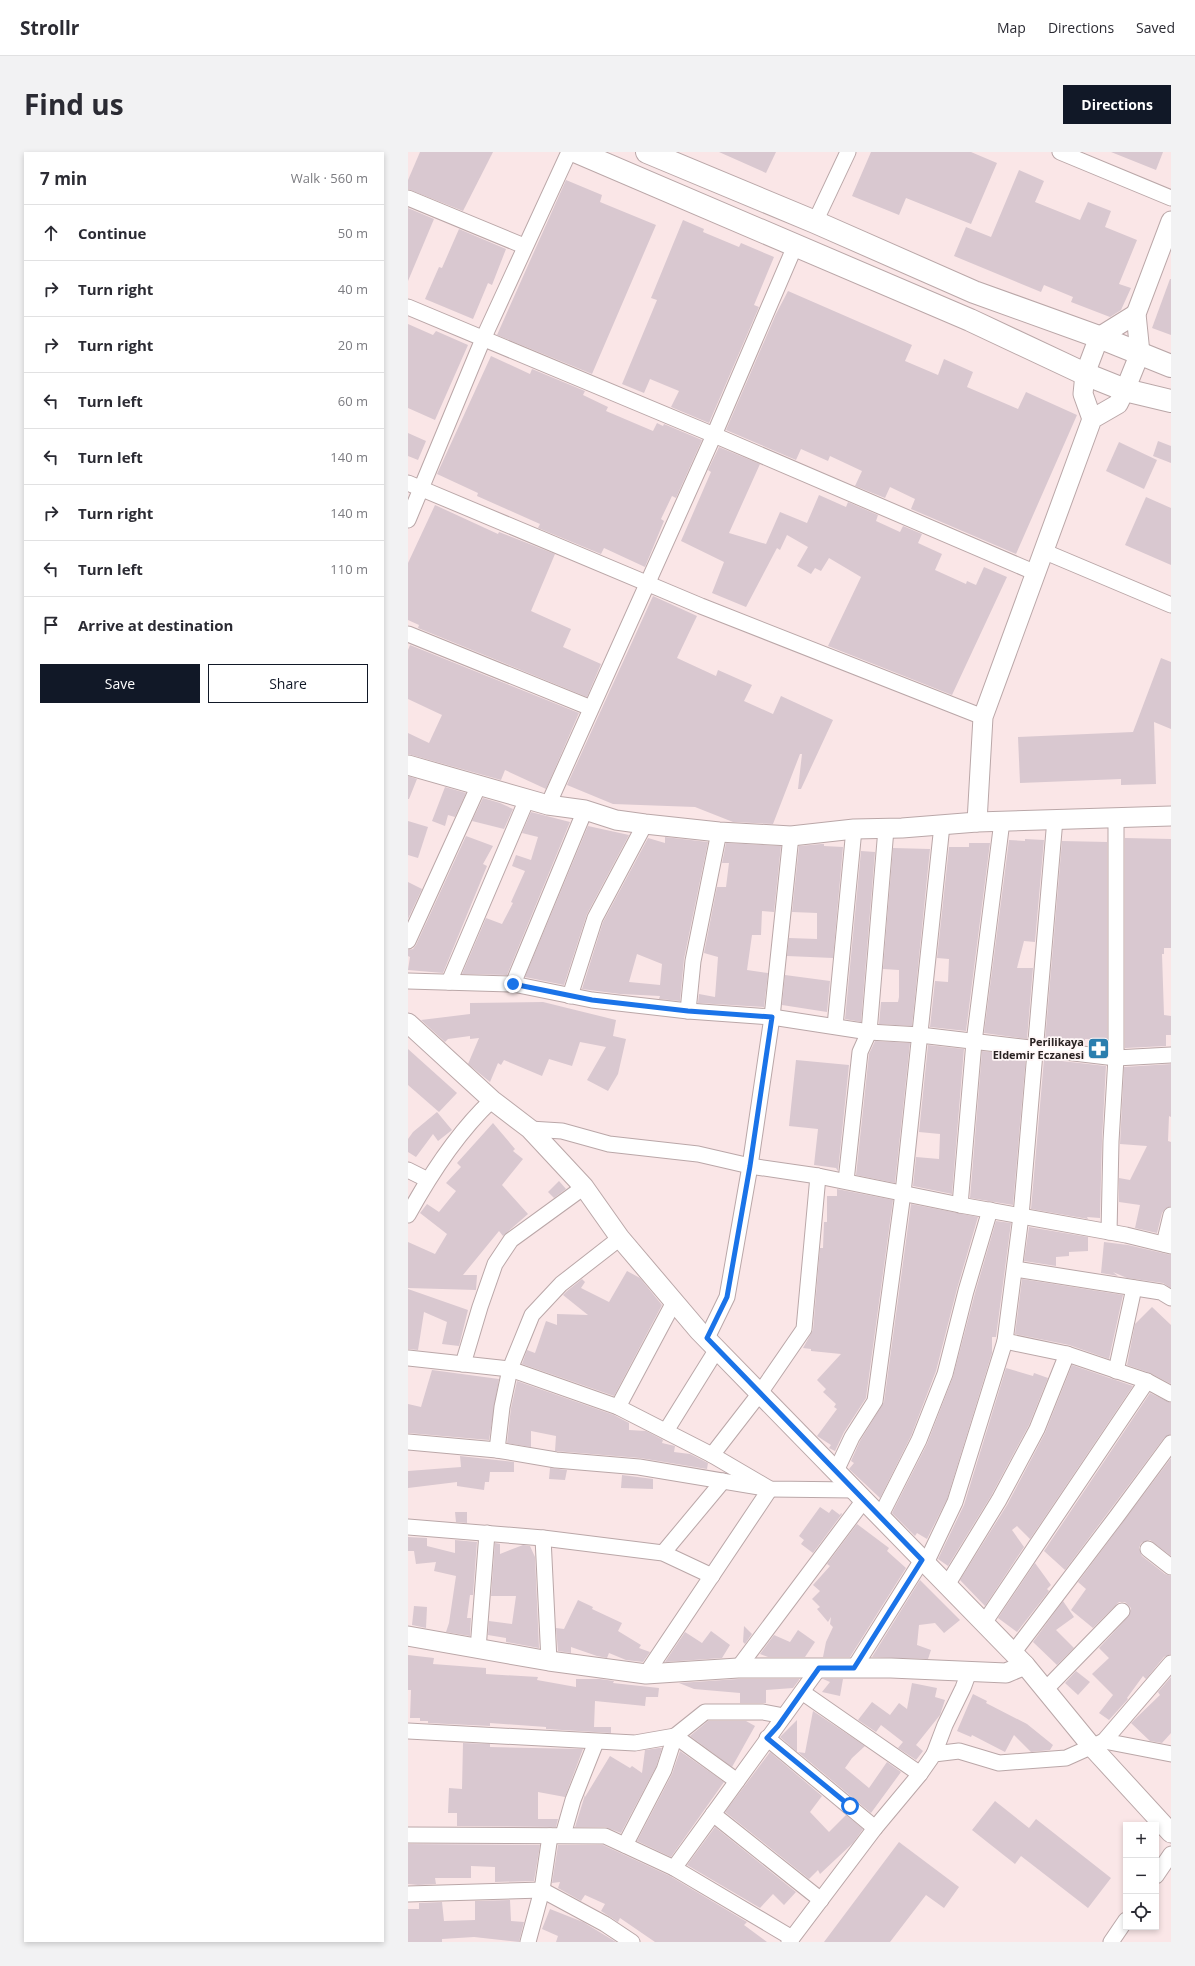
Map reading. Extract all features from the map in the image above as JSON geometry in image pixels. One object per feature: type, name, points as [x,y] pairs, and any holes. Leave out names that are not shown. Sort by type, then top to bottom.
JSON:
[{"type":"main road","points":[[577,152],[970,320],[1085,374],[1126,390],[1171,401]]},
{"type":"main road","points":[[647,152],[815,222],[974,292],[1099,337],[1171,366]]},
{"type":"street","points":[[408,520],[414,486],[483,339],[524,246],[569,152]]},
{"type":"street","points":[[815,222],[848,152]]},
{"type":"street","points":[[1060,152],[1171,198]]},
{"type":"street","points":[[408,198],[524,246]]},
{"type":"street","points":[[977,822],[983,717],[1092,419],[1118,404],[1126,390],[1140,353],[1136,314],[1171,221]]},
{"type":"street","points":[[548,805],[714,435],[795,246]]},
{"type":"street","points":[[408,307],[714,435],[1036,573]]},
{"type":"street","points":[[1092,419],[1083,394],[1085,374],[1099,337],[1136,314]]},
{"type":"street","points":[[414,486],[701,606],[983,717]]},
{"type":"street","points":[[1043,552],[1171,604]]},
{"type":"street","points":[[408,634],[591,708]]},
{"type":"street","points":[[408,764],[548,805],[585,810],[616,820],[720,832],[791,836],[854,830],[977,822],[1171,816]]},
{"type":"street","points":[[408,941],[479,785]]},
{"type":"street","points":[[449,982],[527,799]]},
{"type":"street","points":[[513,984],[585,810]]},
{"type":"street","points":[[1110,1232],[1111,1141],[1116,1058],[1116,818]]},
{"type":"street","points":[[854,1668],[924,1562],[955,1502],[1005,1341],[1021,1216],[1055,819]]},
{"type":"street","points":[[960,1205],[974,1042],[1002,821]]},
{"type":"street","points":[[570,996],[595,918],[645,824]]},
{"type":"street","points":[[836,1471],[852,1437],[875,1401],[903,1193],[942,825]]},
{"type":"street","points":[[846,1181],[860,1052],[869,1032],[886,829]]},
{"type":"street","points":[[835,1026],[854,830]]},
{"type":"street","points":[[688,1011],[693,961],[720,832]]},
{"type":"street","points":[[666,1431],[712,1344],[727,1297],[750,1166],[772,1017],[791,836]]},
{"type":"street","points":[[408,981],[513,984],[570,996],[688,1011],[772,1017],[869,1032],[920,1036],[1116,1058],[1171,1055]]},
{"type":"street","points":[[408,1023],[492,1100],[530,1129],[584,1188],[620,1238],[712,1344],[1019,1659],[1045,1690],[1099,1744],[1171,1833]]},
{"type":"street","points":[[408,1216],[419,1187],[473,1118],[492,1100]]},
{"type":"street","points":[[530,1129],[562,1131],[609,1144],[698,1154],[750,1166],[846,1181],[960,1205],[1110,1232],[1168,1245],[1171,1216]]},
{"type":"street","points":[[408,1170],[419,1187]]},
{"type":"street","points":[[712,1455],[760,1393],[804,1329],[818,1176]]},
{"type":"street","points":[[463,1364],[480,1307],[496,1264],[511,1240],[584,1188]]},
{"type":"street","points":[[880,1517],[919,1440],[945,1374],[966,1291],[990,1210]]},
{"type":"street","points":[[497,1450],[502,1407],[510,1369],[532,1315],[561,1284],[620,1238]]},
{"type":"street","points":[[1015,1268],[1162,1292],[1171,1298]]},
{"type":"street","points":[[1116,1370],[1134,1288]]},
{"type":"street","points":[[618,1407],[674,1302]]},
{"type":"street","points":[[1005,1341],[1067,1354],[1147,1381],[1171,1394]]},
{"type":"street","points":[[947,1585],[999,1500],[1037,1429],[1067,1354]]},
{"type":"street","points":[[408,1358],[510,1369],[618,1407],[712,1455],[770,1490]]},
{"type":"street","points":[[984,1623],[1147,1381]]},
{"type":"street","points":[[408,1442],[497,1450],[556,1460],[639,1467],[770,1490],[859,1495]]},
{"type":"street","points":[[408,1636],[549,1661],[646,1674],[738,1668],[854,1668],[1006,1672],[1019,1659],[1117,1516],[1171,1443]]},
{"type":"street","points":[[663,1553],[723,1481]]},
{"type":"street","points":[[646,1674],[770,1490]]},
{"type":"street","points":[[738,1668],[859,1495]]},
{"type":"street","points":[[408,1527],[543,1538],[663,1553],[712,1576]]},
{"type":"street","points":[[478,1649],[487,1533]]},
{"type":"street","points":[[543,1538],[549,1661]]},
{"type":"street","points":[[1148,1549],[1171,1567]]},
{"type":"street","points":[[1045,1690],[1122,1611]]},
{"type":"street","points":[[934,1754],[958,1751],[999,1763],[1066,1758],[1099,1744],[1171,1662]]},
{"type":"street","points":[[674,1868],[819,1668]]},
{"type":"street","points":[[408,1835],[604,1836],[674,1868],[790,1940],[875,1828],[920,1774],[934,1754],[945,1724],[963,1688],[969,1672]]},
{"type":"street","points":[[802,1692],[920,1774]]},
{"type":"street","points":[[408,1731],[635,1743],[675,1736],[705,1712],[763,1712],[784,1716]]},
{"type":"street","points":[[675,1736],[737,1781]]},
{"type":"street","points":[[625,1845],[664,1770],[675,1736]]},
{"type":"street","points":[[767,1738],[875,1828]]},
{"type":"street","points":[[528,1942],[556,1836],[573,1800],[596,1742]]},
{"type":"street","points":[[1099,1744],[1171,1754]]},
{"type":"street","points":[[713,1814],[821,1900]]},
{"type":"street","points":[[1159,1872],[1171,1854]]},
{"type":"street","points":[[408,1894],[542,1890],[605,1924],[632,1942]]},
{"type":"street","points":[[1111,1942],[1123,1924]]},
{"type":"building","points":[[420,152],[493,152],[463,211],[408,189],[408,180]]},
{"type":"building","points":[[719,152],[776,152],[766,173]]},
{"type":"building","points":[[871,152],[971,152],[997,163],[971,224],[906,198],[899,215],[852,196]]},
{"type":"building","points":[[1111,152],[1163,152],[1156,170]]},
{"type":"building","points":[[1019,170],[1044,181],[1035,202],[1080,220],[1088,202],[1111,211],[1105,227],[1137,240],[1119,284],[1131,288],[1121,310],[1110,317],[1071,302],[1073,297],[1044,285],[1041,292],[954,256],[966,227],[991,237]]},
{"type":"building","points":[[566,180],[602,195],[600,202],[656,225],[592,374],[497,335]]},
{"type":"building","points":[[408,208],[434,219],[408,281]]},
{"type":"building","points":[[683,220],[704,229],[703,232],[739,247],[741,243],[774,257],[754,305],[759,307],[709,423],[671,407],[679,391],[650,379],[644,393],[622,384],[657,300],[651,298]]},
{"type":"building","points":[[459,229],[506,249],[492,285],[488,283],[473,319],[425,299],[439,267],[442,268]]},
{"type":"building","points":[[1171,279],[1171,335],[1152,328]]},
{"type":"building","points":[[788,291],[912,345],[905,361],[938,375],[944,359],[973,372],[967,387],[1018,409],[1026,392],[1077,415],[1016,554],[911,509],[915,499],[890,487],[885,498],[855,486],[862,471],[830,456],[828,461],[801,449],[796,460],[726,430],[776,314]]},
{"type":"building","points":[[408,324],[433,335],[436,331],[468,345],[435,420],[408,408]]},
{"type":"building","points":[[491,356],[530,374],[532,369],[585,391],[583,395],[608,407],[606,411],[653,431],[657,423],[663,426],[664,424],[702,440],[676,498],[672,496],[661,519],[664,521],[645,567],[604,548],[601,554],[538,528],[540,524],[477,496],[478,493],[437,474]]},
{"type":"building","points":[[408,433],[426,441],[418,460],[408,456]]},
{"type":"building","points":[[1158,441],[1171,446],[1171,463],[1153,456]]},
{"type":"building","points":[[1119,442],[1157,460],[1144,489],[1106,471]]},
{"type":"building","points":[[719,447],[760,464],[729,533],[766,544],[780,512],[807,523],[819,495],[846,507],[848,502],[878,515],[876,521],[900,532],[903,526],[922,534],[918,543],[942,554],[935,570],[966,584],[967,581],[976,585],[984,567],[1007,577],[952,695],[828,646],[861,577],[829,558],[821,571],[815,568],[811,574],[797,566],[808,547],[787,535],[780,550],[777,548],[746,607],[712,593],[724,562],[681,541],[711,472],[708,470]]},
{"type":"building","points":[[1146,497],[1171,508],[1171,565],[1125,545]]},
{"type":"building","points":[[435,505],[498,534],[499,532],[555,554],[531,611],[571,629],[563,647],[601,664],[587,697],[418,628],[419,625],[408,620],[408,563]]},
{"type":"building","points":[[653,596],[697,616],[677,658],[716,676],[718,670],[752,685],[744,701],[773,714],[781,696],[833,720],[801,789],[798,789],[802,754],[800,754],[773,824],[733,822],[695,807],[613,804],[567,785]]},
{"type":"building","points":[[410,645],[579,713],[546,789],[505,770],[501,780],[408,754],[408,733],[429,743],[442,715],[408,699],[408,650]]},
{"type":"building","points":[[1161,658],[1171,662],[1171,729],[1154,722],[1156,784],[1121,785],[1121,779],[1020,783],[1018,737],[1133,732]]},
{"type":"building","points":[[408,776],[417,779],[409,799],[408,799]]},
{"type":"building","points":[[445,787],[466,793],[455,817],[448,815],[445,826],[432,821]]},
{"type":"building","points":[[483,798],[513,809],[504,829],[472,821]]},
{"type":"building","points":[[531,812],[570,822],[507,975],[462,974],[486,918],[502,924],[513,903],[511,902],[525,871],[512,866],[516,855],[531,860],[538,837],[522,833]]},
{"type":"building","points":[[408,821],[428,827],[418,858],[408,855]]},
{"type":"building","points":[[588,826],[629,835],[587,914],[564,985],[525,977]]},
{"type":"building","points":[[466,836],[493,846],[483,864],[487,866],[443,973],[408,970],[410,957],[408,956],[408,950],[413,949],[416,945]]},
{"type":"building","points":[[665,837],[708,842],[684,959],[680,1001],[659,999],[660,996],[620,994],[582,989],[603,922],[648,838],[665,843]],"holes":[[[637,954],[662,964],[660,985],[629,982]]]},
{"type":"building","points":[[1125,838],[1171,839],[1171,948],[1164,948],[1164,954],[1162,954],[1164,1015],[1171,1016],[1171,1035],[1166,1035],[1166,1046],[1125,1048]]},
{"type":"building","points":[[1025,839],[1044,840],[1035,942],[1024,941],[1017,968],[1033,968],[1027,1039],[984,1033],[1009,840],[1025,841]]},
{"type":"building","points":[[1062,841],[1107,842],[1107,1039],[1085,1039],[1085,1045],[1045,1041]]},
{"type":"building","points":[[726,843],[781,846],[774,912],[762,911],[761,935],[752,935],[747,970],[768,973],[764,1007],[698,1003],[699,994],[715,997],[718,957],[704,953],[717,887],[726,887],[729,863],[722,863]]},
{"type":"building","points":[[969,843],[990,843],[966,1031],[930,1027],[935,981],[948,982],[949,959],[937,958],[949,847],[969,847]]},
{"type":"building","points":[[824,844],[824,846],[843,847],[833,958],[787,956],[789,938],[817,939],[817,913],[792,912],[799,846]]},
{"type":"building","points":[[893,848],[930,849],[912,1026],[879,1024],[881,1002],[898,1002],[899,997],[899,970],[883,969]]},
{"type":"building","points":[[861,851],[875,852],[861,1022],[845,1019]]},
{"type":"building","points":[[408,882],[422,889],[408,919]]},
{"type":"building","points":[[785,975],[830,981],[827,1012],[782,1005]]},
{"type":"building","points":[[543,1002],[616,1020],[613,1036],[626,1039],[618,1074],[608,1091],[587,1080],[606,1047],[580,1042],[572,1066],[549,1059],[542,1076],[504,1060],[501,1065],[498,1063],[490,1082],[468,1064],[479,1038],[470,1039],[470,1036],[448,1039],[445,1042],[421,1020],[470,1014],[470,1003]]},
{"type":"building","points":[[875,1041],[910,1043],[895,1183],[856,1175],[869,1054]]},
{"type":"building","points":[[928,1045],[964,1049],[952,1194],[913,1186],[916,1157],[939,1159],[940,1134],[919,1132]]},
{"type":"building","points":[[408,1049],[457,1093],[439,1112],[408,1085]]},
{"type":"building","points":[[982,1051],[1026,1056],[1013,1205],[970,1198]]},
{"type":"building","points":[[1044,1059],[1106,1066],[1100,1218],[1087,1217],[1088,1219],[1031,1209]]},
{"type":"building","points":[[796,1060],[849,1065],[838,1171],[836,1168],[814,1165],[818,1129],[789,1126]]},
{"type":"building","points":[[1171,1064],[1171,1117],[1169,1116],[1168,1141],[1171,1142],[1171,1206],[1165,1209],[1162,1213],[1157,1233],[1135,1228],[1140,1205],[1119,1202],[1119,1178],[1130,1180],[1147,1146],[1120,1144],[1124,1067]]},
{"type":"building","points":[[437,1112],[452,1130],[438,1141],[433,1134],[416,1157],[408,1152],[408,1139],[413,1132]]},
{"type":"building","points":[[493,1123],[515,1149],[513,1151],[523,1159],[502,1185],[528,1214],[503,1236],[499,1231],[463,1275],[477,1275],[476,1290],[408,1288],[408,1242],[435,1254],[447,1234],[420,1213],[427,1204],[439,1212],[456,1191],[446,1183],[461,1167],[457,1163]]},
{"type":"building","points":[[559,1181],[566,1189],[554,1198],[548,1192]]},
{"type":"building","points":[[837,1189],[893,1200],[866,1398],[844,1432],[835,1451],[829,1448],[831,1445],[817,1436],[837,1409],[834,1407],[836,1404],[823,1392],[826,1389],[817,1380],[841,1354],[811,1351],[811,1349],[803,1348],[813,1330],[820,1248],[823,1248],[824,1222],[827,1222],[827,1196],[837,1196]]},
{"type":"building","points":[[911,1204],[978,1217],[957,1289],[936,1371],[911,1436],[880,1498],[849,1469],[854,1463],[851,1461],[860,1441],[884,1402]]},
{"type":"building","points":[[996,1221],[1011,1223],[996,1337],[992,1337],[992,1353],[947,1499],[927,1539],[917,1533],[915,1536],[892,1513],[927,1444],[953,1377]]},
{"type":"building","points":[[1029,1227],[1088,1237],[1088,1251],[1069,1252],[1069,1256],[1056,1257],[1056,1266],[1024,1261]]},
{"type":"building","points":[[1104,1242],[1128,1245],[1171,1255],[1171,1288],[1163,1283],[1127,1278],[1113,1272],[1118,1276],[1101,1273]]},
{"type":"building","points":[[627,1271],[640,1278],[662,1305],[614,1396],[522,1364],[527,1350],[535,1353],[546,1321],[557,1325],[557,1314],[588,1315],[563,1295],[567,1291],[582,1279],[585,1282],[581,1288],[609,1302]]},
{"type":"building","points":[[1022,1279],[1123,1295],[1109,1359],[1069,1345],[1015,1334]]},
{"type":"building","points":[[408,1289],[468,1310],[459,1346],[442,1344],[447,1322],[424,1312],[418,1350],[408,1349]]},
{"type":"building","points":[[1152,1307],[1171,1325],[1171,1384],[1150,1373],[1127,1365],[1135,1324]]},
{"type":"building","points":[[1072,1365],[1133,1386],[1030,1539],[1017,1526],[1012,1530],[1024,1547],[985,1606],[960,1580],[1007,1505],[1045,1433]]},
{"type":"building","points":[[1006,1368],[1033,1376],[1034,1373],[1048,1378],[1029,1425],[991,1496],[948,1566],[938,1559],[964,1505]]},
{"type":"building","points":[[432,1370],[499,1379],[489,1440],[408,1433],[408,1404],[421,1407]]},
{"type":"building","points":[[517,1381],[614,1415],[629,1423],[629,1430],[646,1431],[663,1440],[662,1443],[675,1446],[674,1452],[690,1454],[708,1463],[707,1469],[640,1458],[555,1451],[556,1436],[531,1431],[531,1447],[507,1443],[511,1408]]},
{"type":"building","points":[[1150,1393],[1171,1403],[1171,1434],[1164,1438],[1065,1570],[1044,1551]]},
{"type":"building","points":[[460,1456],[514,1462],[514,1472],[490,1472],[489,1482],[485,1482],[484,1490],[457,1486],[457,1482],[408,1488],[408,1471],[461,1467]]},
{"type":"building","points":[[1171,1458],[1171,1556],[1150,1540],[1141,1543],[1139,1548],[1142,1556],[1165,1574],[1171,1576],[1171,1654],[1164,1657],[1146,1679],[1143,1676],[1127,1698],[1128,1699],[1109,1720],[1099,1713],[1113,1695],[1092,1674],[1109,1658],[1099,1648],[1128,1617],[1131,1608],[1125,1602],[1119,1602],[1093,1628],[1071,1610],[1086,1589],[1078,1582]]},
{"type":"building","points":[[550,1468],[567,1470],[565,1480],[549,1479]]},
{"type":"building","points":[[622,1475],[653,1479],[653,1489],[621,1488]]},
{"type":"building","points":[[820,1507],[829,1513],[832,1509],[840,1515],[841,1513],[842,1514],[813,1553],[801,1544],[804,1540],[799,1536]]},
{"type":"building","points":[[455,1512],[467,1512],[467,1523],[456,1522]]},
{"type":"building","points":[[857,1524],[889,1548],[887,1551],[906,1568],[850,1657],[823,1657],[826,1642],[833,1627],[830,1624],[831,1617],[828,1622],[817,1609],[820,1607],[812,1599],[820,1591],[813,1585],[830,1566],[827,1564]]},
{"type":"building","points":[[408,1537],[427,1538],[427,1546],[455,1553],[455,1540],[477,1542],[473,1595],[470,1595],[467,1618],[471,1618],[470,1636],[446,1632],[449,1623],[456,1576],[434,1571],[436,1562],[416,1564],[414,1551],[408,1551]]},
{"type":"building","points":[[495,1543],[500,1544],[500,1554],[523,1545],[530,1546],[535,1557],[539,1648],[506,1642],[506,1638],[488,1635],[489,1621],[512,1624],[516,1596],[491,1596]]},
{"type":"building","points":[[1035,1563],[1051,1585],[1047,1589],[1049,1591],[1017,1632],[998,1618]]},
{"type":"building","points":[[920,1580],[960,1620],[944,1633],[935,1623],[919,1625],[917,1645],[931,1650],[928,1659],[872,1657]]},
{"type":"building","points":[[578,1600],[593,1607],[592,1609],[622,1623],[618,1631],[641,1645],[639,1648],[650,1652],[643,1662],[626,1660],[609,1653],[607,1658],[597,1656],[571,1647],[571,1653],[558,1651],[556,1628],[564,1629]]},
{"type":"building","points":[[1063,1601],[1074,1617],[1056,1630],[1074,1648],[1057,1665],[1033,1642]]},
{"type":"building","points":[[414,1606],[427,1607],[426,1628],[412,1625]]},
{"type":"building","points":[[744,1626],[752,1634],[745,1644],[743,1642]]},
{"type":"building","points":[[798,1630],[815,1642],[805,1657],[768,1657],[760,1654],[774,1635],[790,1642]]},
{"type":"building","points":[[711,1631],[730,1645],[722,1658],[665,1662],[685,1632],[702,1643]]},
{"type":"building","points":[[408,1655],[434,1658],[433,1664],[486,1668],[486,1674],[538,1677],[537,1680],[576,1687],[576,1679],[600,1679],[614,1681],[613,1683],[659,1688],[658,1697],[646,1697],[645,1706],[595,1701],[594,1727],[611,1727],[611,1733],[546,1729],[546,1727],[490,1723],[490,1726],[428,1723],[428,1721],[420,1721],[420,1718],[410,1718],[411,1690],[408,1690]]},
{"type":"building","points":[[1076,1671],[1090,1682],[1078,1695],[1065,1683]]},
{"type":"building","points":[[1171,1677],[1171,1733],[1162,1743],[1150,1741],[1131,1723],[1160,1695],[1158,1692]]},
{"type":"building","points":[[738,1679],[799,1680],[793,1688],[766,1690],[766,1703],[740,1703],[740,1693],[694,1689],[679,1683]]},
{"type":"building","points":[[823,1679],[843,1679],[840,1696],[822,1692],[830,1682]]},
{"type":"building","points":[[912,1683],[937,1688],[935,1697],[945,1700],[940,1715],[916,1745],[923,1751],[916,1760],[898,1748],[903,1742],[881,1725],[876,1732],[858,1720],[872,1702],[890,1715],[899,1703],[907,1709]]},
{"type":"building","points":[[973,1694],[987,1701],[986,1703],[1027,1724],[1053,1745],[1050,1750],[1031,1752],[1014,1735],[1005,1752],[972,1735],[971,1737],[957,1731]]},
{"type":"building","points":[[813,1711],[865,1746],[852,1758],[845,1768],[869,1788],[887,1762],[901,1772],[871,1813],[798,1752],[805,1753]]},
{"type":"building","points":[[797,1720],[797,1752],[780,1737]]},
{"type":"building","points":[[708,1721],[746,1721],[755,1726],[732,1767],[690,1736]]},
{"type":"building","points":[[463,1743],[490,1744],[490,1747],[583,1749],[565,1797],[538,1792],[538,1819],[558,1819],[556,1827],[457,1826],[457,1813],[448,1813],[449,1788],[462,1789]]},
{"type":"building","points":[[662,1748],[656,1767],[621,1833],[605,1827],[575,1827],[585,1795],[585,1797],[610,1756],[630,1768],[632,1766],[642,1773],[645,1750]]},
{"type":"building","points":[[680,1751],[724,1782],[671,1857],[637,1841],[672,1774]]},
{"type":"building","points":[[770,1752],[822,1796],[810,1812],[829,1832],[846,1815],[863,1829],[853,1843],[820,1874],[818,1870],[809,1879],[725,1812]]},
{"type":"building","points":[[995,1801],[1029,1828],[1036,1819],[1111,1878],[1088,1908],[1021,1856],[1015,1864],[972,1830]]},
{"type":"building","points":[[715,1827],[796,1892],[784,1905],[773,1894],[760,1908],[687,1865]]},
{"type":"building","points":[[899,1842],[959,1887],[944,1908],[926,1895],[890,1942],[824,1942]]},
{"type":"building","points":[[408,1844],[540,1845],[534,1881],[495,1882],[495,1867],[471,1866],[471,1878],[435,1878],[436,1884],[418,1885],[408,1884]]},
{"type":"building","points":[[558,1845],[603,1845],[670,1876],[747,1922],[744,1925],[767,1942],[655,1942],[620,1918],[618,1922],[601,1911],[605,1904],[585,1895],[581,1901],[558,1888],[560,1882],[552,1883]]},
{"type":"building","points":[[510,1900],[511,1921],[524,1922],[519,1942],[474,1937],[442,1939],[442,1942],[408,1942],[408,1909],[419,1909],[419,1903],[442,1902],[444,1921],[475,1920],[475,1901]]},
{"type":"building","points":[[550,1909],[583,1922],[616,1942],[556,1942],[558,1936],[542,1929]]},
{"type":"place","name":"Perilikaya Eldemir Eczanesi","points":[[1099,1048]]},
{"type":"route","points":[[513,984],[592,1000],[688,1011],[772,1017],[750,1166],[727,1297],[707,1338],[922,1560],[854,1668],[819,1668],[778,1726],[767,1738],[850,1806]]}]
